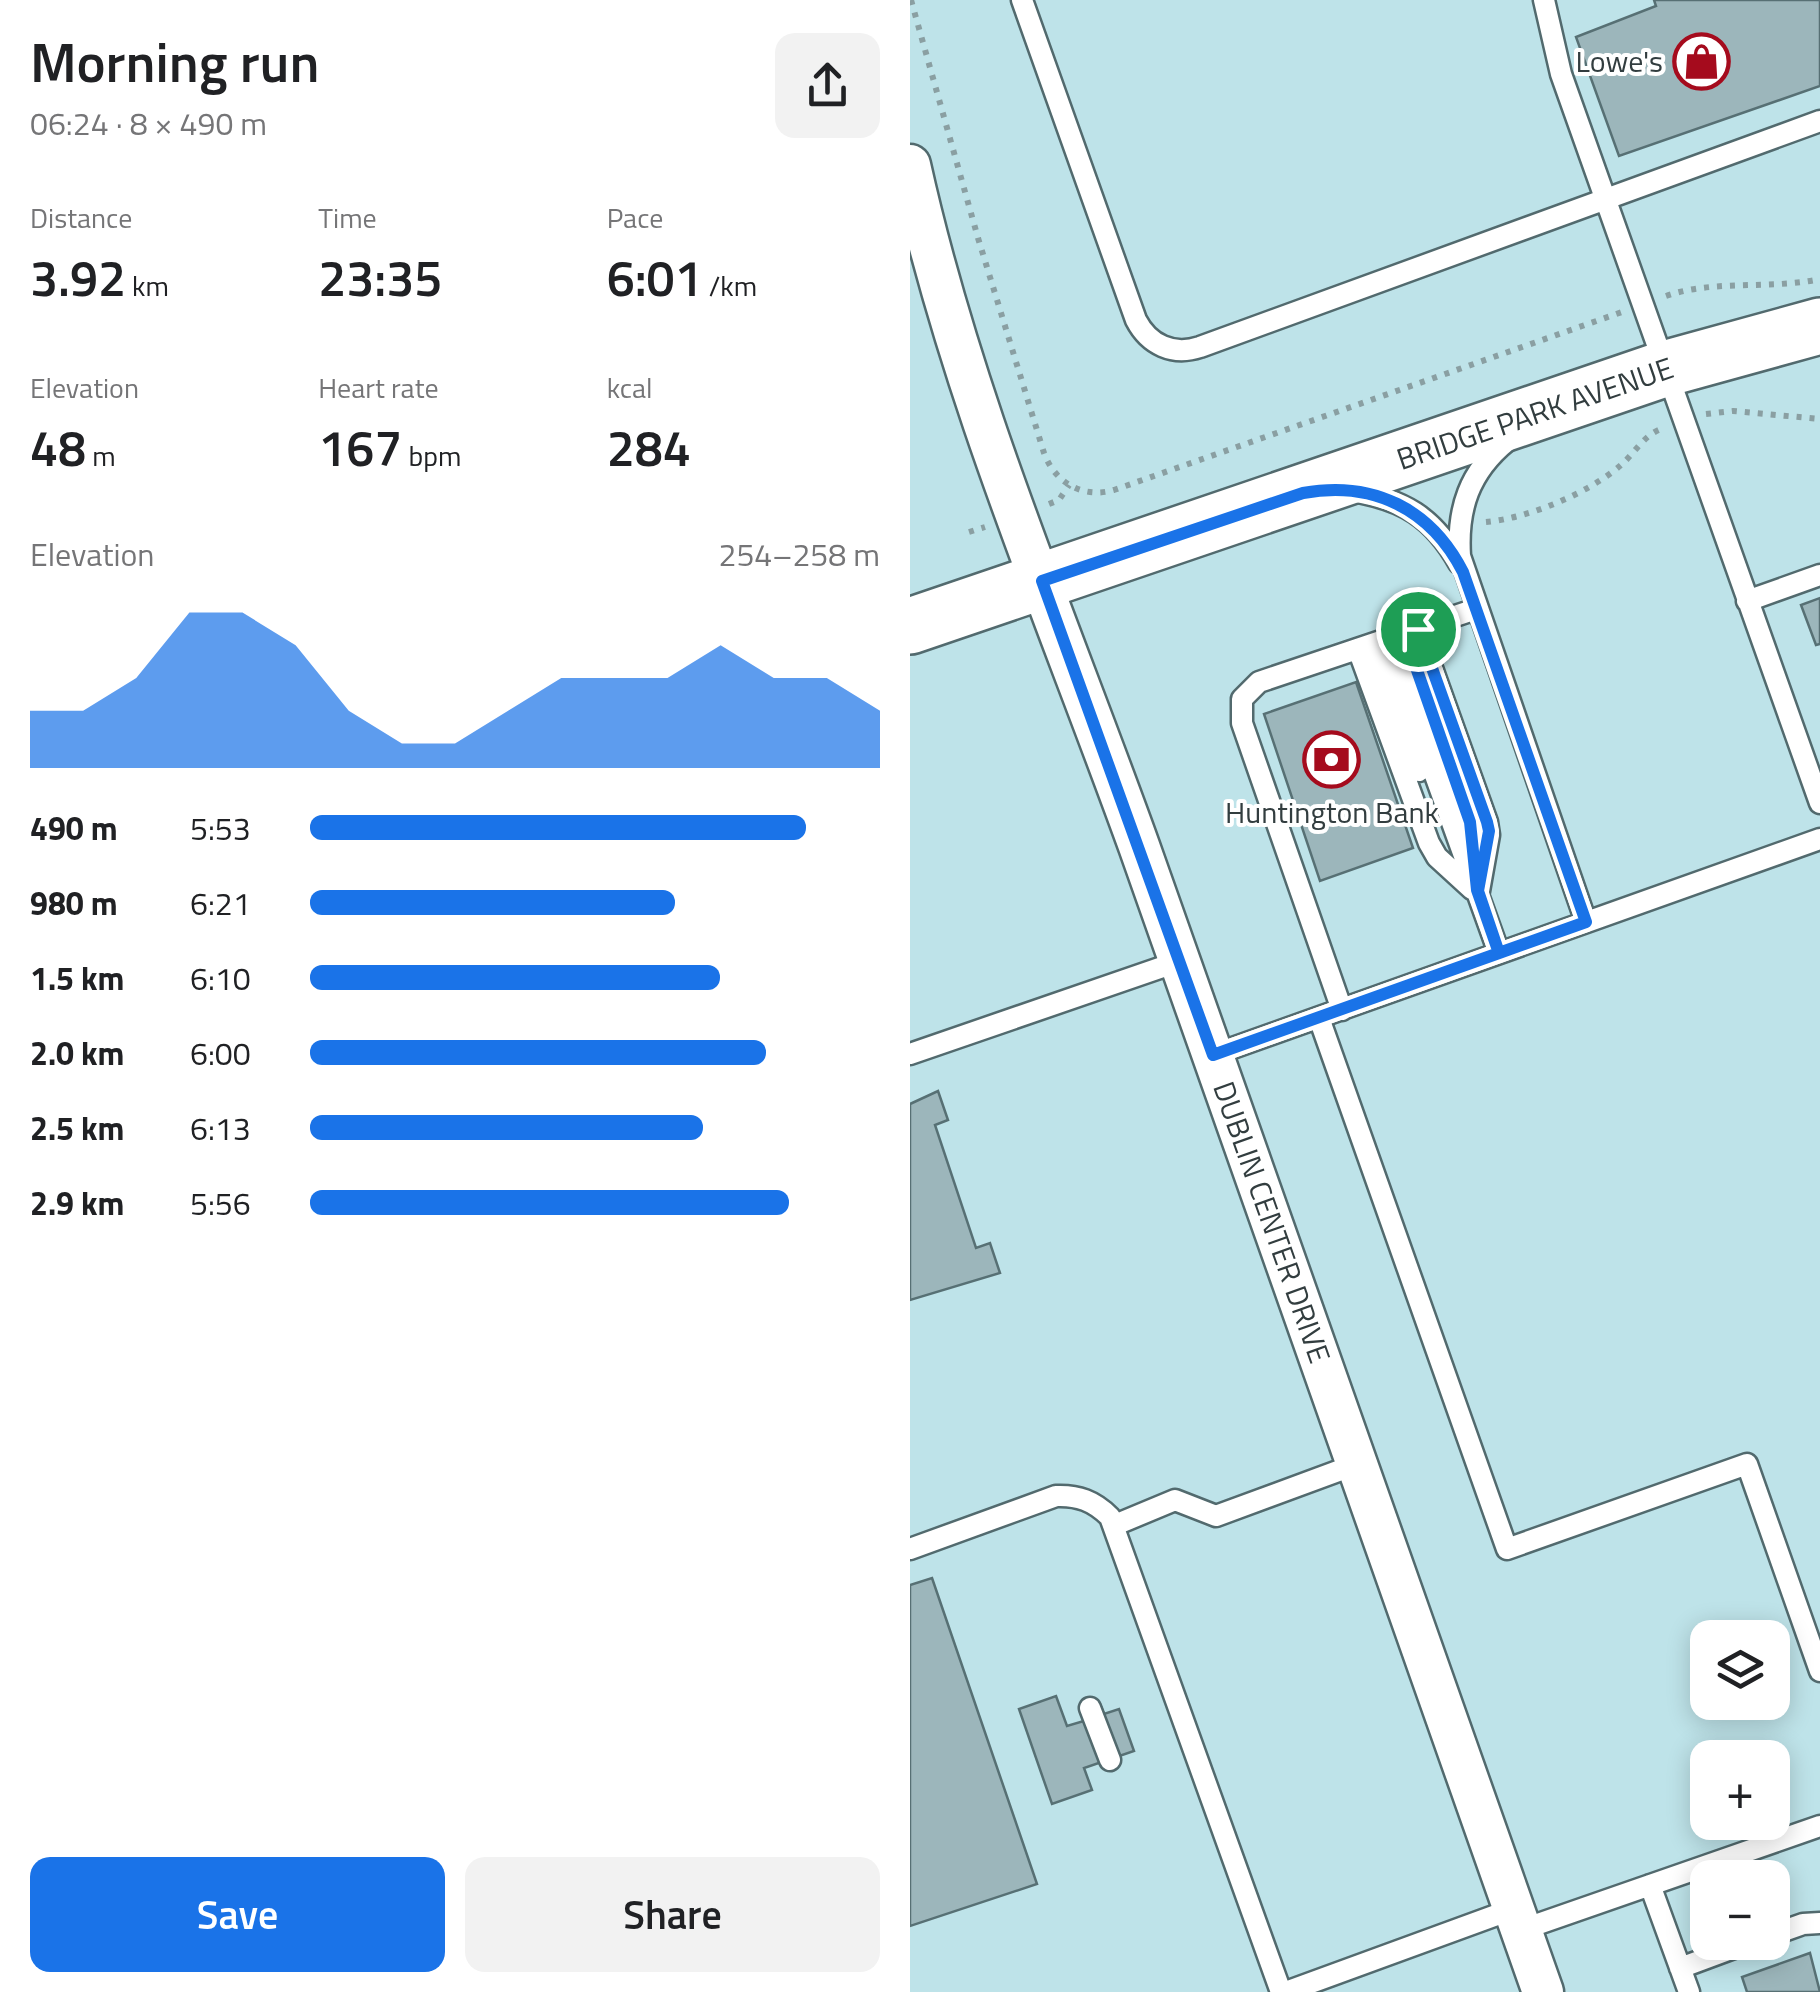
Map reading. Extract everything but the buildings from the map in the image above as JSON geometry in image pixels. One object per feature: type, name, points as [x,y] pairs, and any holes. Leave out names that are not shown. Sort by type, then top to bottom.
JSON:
[{"type":"street","name":"DUBLIN CENTER DRIVE","points":[[910,165],[972,391],[1180,961],[1543,1992]]},
{"type":"street","name":"BRIDGE PARK AVENUE","points":[[910,626],[1664,369],[1820,326]]},
{"type":"lane","points":[[1022,0],[1136,320],[1149,338],[1170,349],[1192,350],[1820,121]]},
{"type":"lane","points":[[1544,0],[1556,59],[1820,804]]},
{"type":"lane","points":[[1562,404],[1530,423],[1484,462],[1468,489],[1460,522],[1460,556],[1586,922]]},
{"type":"lane","points":[[1290,496],[1314,491],[1351,491],[1402,504],[1445,542],[1466,579]]},
{"type":"lane","points":[[1748,601],[1820,575]]},
{"type":"lane","points":[[1342,1010],[1242,723],[1240,708],[1244,695],[1255,684],[1476,609]]},
{"type":"lane","points":[[1388,639],[1429,843],[1437,857],[1472,888],[1481,903]]},
{"type":"lane","points":[[1388,639],[1499,953]]},
{"type":"lane","points":[[1388,639],[1487,822],[1489,831],[1478,891],[1481,903]]},
{"type":"lane","points":[[1213,1055],[1820,839]]},
{"type":"lane","points":[[910,1054],[1180,961]]},
{"type":"lane","points":[[1319,1018],[1507,1549],[1747,1464],[1820,1671]]},
{"type":"lane","points":[[1115,1525],[1175,1500],[1216,1516],[1357,1464]]},
{"type":"lane","points":[[910,1549],[1056,1496],[1090,1501],[1104,1511],[1115,1525],[1284,1992],[1518,1920],[1650,1885],[1820,1826]]},
{"type":"lane","points":[[1090,1708],[1110,1760]]},
{"type":"lane","points":[[1650,1885],[1688,1992]]},
{"type":"lane","points":[[1790,1928],[1820,1923]]},
{"type":"lane","points":[[1680,1968],[1702,1960]]},
{"type":"path","points":[[1676,293],[1704,288],[1782,286],[1820,279]]},
{"type":"path","points":[[1705,414],[1733,411],[1820,418]]},
{"type":"path","points":[[1460,522],[1503,519],[1584,490],[1621,465],[1654,432]]},
{"type":"shaded area","points":[[910,0],[1820,0],[1820,1992],[910,1992]]},
{"type":"place","name":"Lowe's","points":[[1702,61]]},
{"type":"place","name":"Huntington Bank","points":[[1332,760]]},
{"type":"route","points":[[1418,629],[1404,633],[1473,831],[1478,895],[1499,953],[1586,922],[1463,572],[1436,530],[1414,511],[1372,494],[1333,490],[1303,493],[1042,581],[1213,1055],[1499,953],[1478,891],[1489,831],[1487,822],[1418,629]]}]
